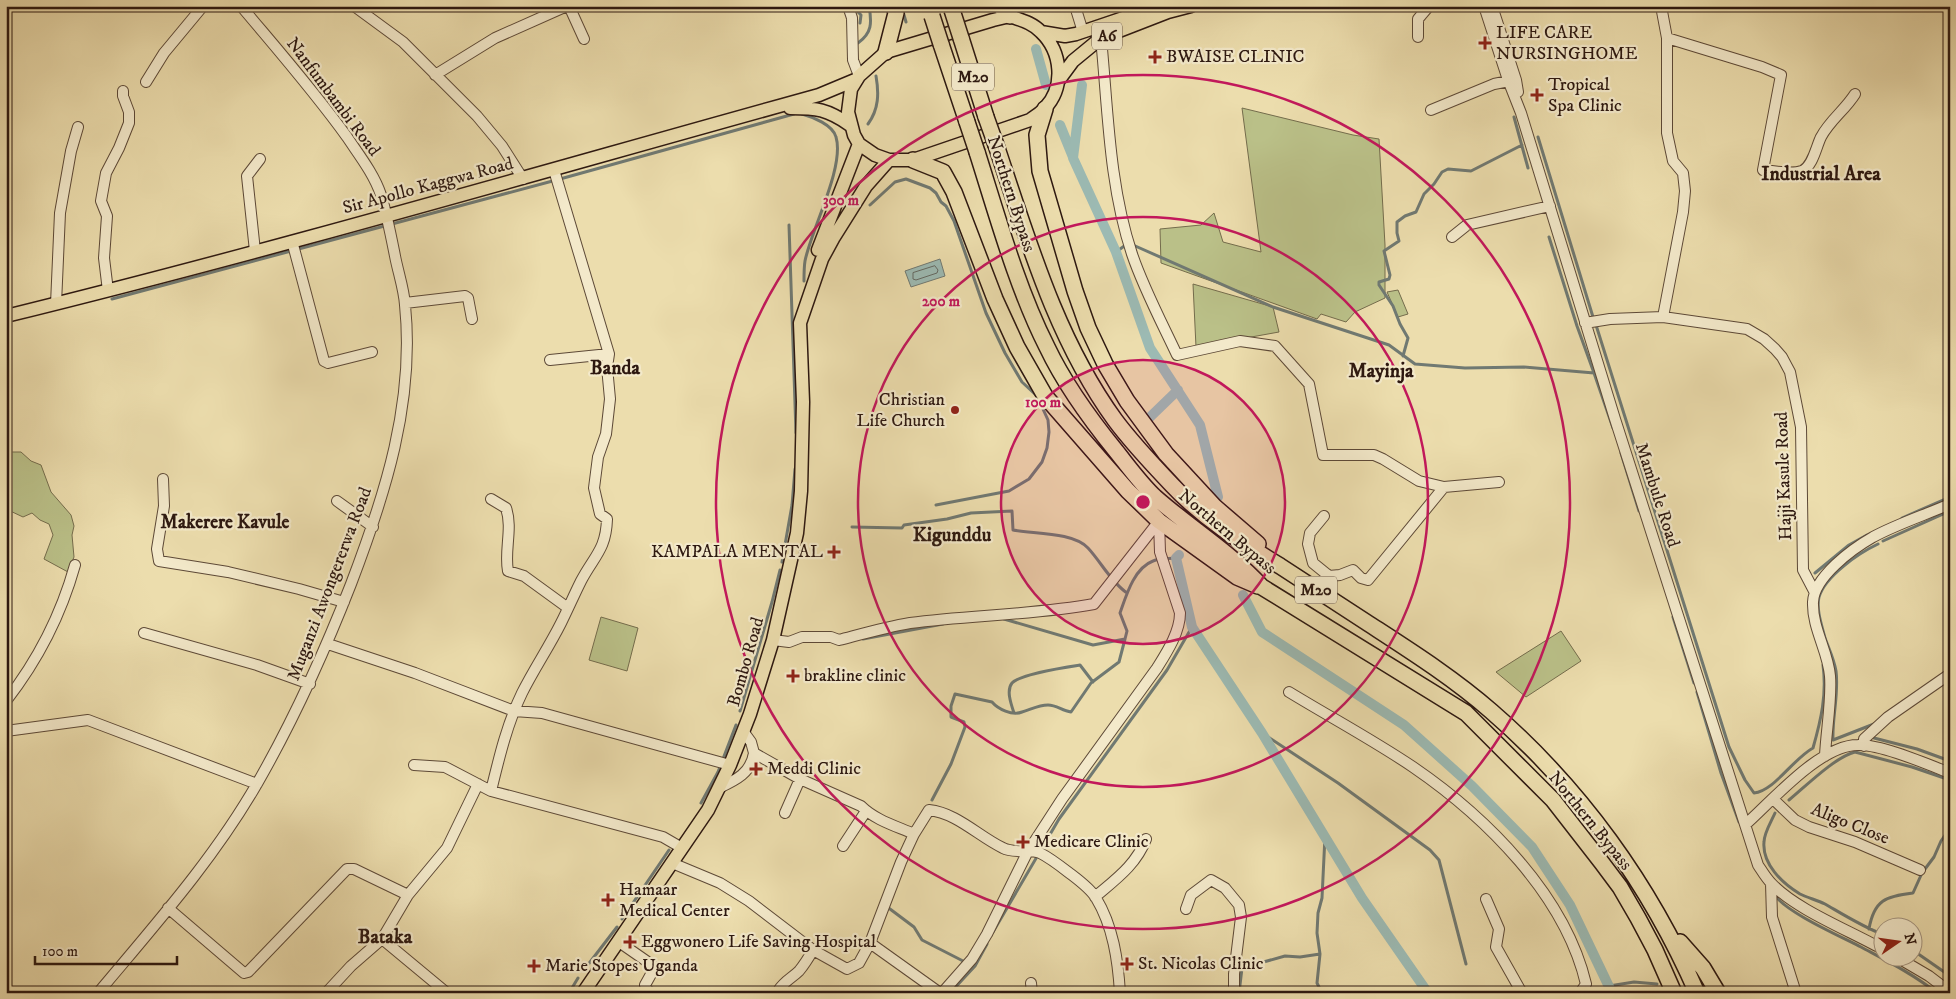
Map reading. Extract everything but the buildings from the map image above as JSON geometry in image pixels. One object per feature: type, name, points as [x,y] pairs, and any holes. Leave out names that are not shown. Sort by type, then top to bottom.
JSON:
[{"type":"highway","points":[[886,52],[896,13],[894,6]]},
{"type":"highway","name":"Northern Bypass","points":[[951,8],[1040,275],[1061,328],[1097,392],[1116,421],[1174,487],[1229,534],[1431,664],[1491,710],[1561,779],[1620,852],[1665,926],[1697,993]]},
{"type":"highway","name":"Northern Bypass","points":[[931,11],[1005,239],[1030,308],[1047,347],[1076,396],[1109,442],[1155,496],[1246,569],[1262,587],[1466,713],[1553,800],[1602,862],[1620,887],[1638,918],[1671,988]]},
{"type":"highway","points":[[1045,109],[1037,135],[1040,171],[1075,291],[1088,328],[1105,364],[1127,402],[1166,454],[1215,507],[1262,547],[1280,566]]},
{"type":"highway","points":[[913,160],[943,172],[954,192],[995,299],[1016,347],[1045,396],[1128,492],[1160,521],[1237,577],[1250,584],[1262,587]]},
{"type":"highway","points":[[1665,926],[1703,968],[1718,993]]},
{"type":"main road","name":"A6","points":[[1041,32],[1065,36],[1084,32],[1159,6]]},
{"type":"main road","name":"A6","points":[[1059,80],[1073,61],[1100,38],[1168,12],[1191,6]]},
{"type":"main road","points":[[857,78],[851,90],[849,100],[850,125],[859,144],[889,160],[913,160],[1030,120],[1045,109],[1053,96],[1059,80],[1058,64],[1041,32],[1027,22],[1005,11],[993,20],[886,52]]},
{"type":"main road","name":"Sir Apollo Kaggwa Road","points":[[6,316],[108,291],[523,179],[819,95],[857,78],[886,52]]},
{"type":"main road","points":[[772,108],[812,108],[833,113],[850,125]]},
{"type":"main road","name":"Bombo Road","points":[[808,298],[811,267],[859,144]]},
{"type":"main road","name":"Bombo Road","points":[[583,993],[708,810],[730,765],[743,731],[773,640],[796,533],[800,502],[803,402],[800,323],[822,259],[850,209],[866,186],[889,160]]},
{"type":"street","points":[[146,82],[164,53],[203,6]]},
{"type":"street","name":"Nanfumbambi Road","points":[[241,6],[312,90],[364,162],[380,193],[386,216]]},
{"type":"street","points":[[354,6],[403,42],[477,116],[502,146],[523,179]]},
{"type":"street","points":[[435,75],[495,38],[568,6],[584,39]]},
{"type":"street","points":[[848,6],[852,18],[853,60],[857,78]]},
{"type":"street","points":[[1075,6],[1084,32]]},
{"type":"street","points":[[1418,36],[1418,19],[1429,6]]},
{"type":"street","name":"Mambule Road","points":[[1484,6],[1512,80]]},
{"type":"street","name":"Mambule Road","points":[[1492,6],[1521,113],[1585,323],[1758,864],[1771,883]]},
{"type":"street","points":[[1661,6],[1667,38],[1666,133],[1673,162],[1683,173],[1685,200],[1663,317]]},
{"type":"street","points":[[1100,38],[1114,179],[1120,209],[1132,254],[1177,355],[1240,341],[1275,346],[1309,384],[1323,455],[1374,455],[1419,481],[1444,487],[1499,482]]},
{"type":"street","points":[[1667,38],[1762,66],[1781,75],[1763,170],[1797,172],[1804,170],[1810,164],[1820,138],[1829,124],[1848,105],[1855,94]]},
{"type":"street","points":[[1431,110],[1461,96],[1512,80]]},
{"type":"street","points":[[108,291],[104,258],[107,216],[101,202],[106,173],[129,123],[129,112],[123,91]]},
{"type":"street","points":[[56,304],[60,213],[71,151],[78,127]]},
{"type":"street","points":[[255,251],[247,176],[260,159]]},
{"type":"street","points":[[491,791],[514,711],[590,562],[601,549],[606,536],[607,520],[600,514],[594,488],[598,457],[606,434],[610,399],[607,367],[609,354],[554,170]]},
{"type":"street","points":[[1452,237],[1467,225],[1550,206]]},
{"type":"street","name":"Muganzi Awongererwa Road","points":[[98,993],[214,849],[257,784],[310,684],[328,644],[373,527],[389,474],[400,419],[407,363],[405,303],[386,216]]},
{"type":"street","points":[[292,241],[324,362],[328,363],[372,352]]},
{"type":"street","points":[[405,303],[465,296],[468,298],[472,319]]},
{"type":"street","name":"Hajji Kasule Road","points":[[1585,323],[1610,319],[1663,317],[1747,330],[1764,339],[1782,356],[1790,372],[1801,427],[1803,570],[1814,591]]},
{"type":"street","points":[[550,360],[609,354]]},
{"type":"street","points":[[163,478],[164,506],[157,548],[159,561],[228,572],[300,589],[344,602]]},
{"type":"street","points":[[1324,516],[1310,534],[1308,544],[1313,563],[1329,576],[1340,575],[1353,570],[1361,578],[1368,580],[1444,487]]},
{"type":"street","points":[[490,500],[506,508],[509,515],[508,571],[524,576],[568,608]]},
{"type":"street","points":[[337,501],[373,527]]},
{"type":"street","points":[[1825,756],[1830,679],[1828,660],[1814,616],[1814,591],[1829,571],[1866,541],[1950,504]]},
{"type":"street","points":[[773,640],[789,642],[802,638],[831,637],[839,640],[908,624],[999,614],[1053,611],[1094,604],[1160,521]]},
{"type":"street","points":[[870,943],[941,993],[956,978],[977,950],[1034,852],[1062,799],[1158,668],[1180,622],[1180,613],[1160,552],[1160,521]]},
{"type":"street","points":[[6,701],[23,680],[45,642],[67,592],[75,565]]},
{"type":"street","points":[[144,633],[257,665],[310,684]]},
{"type":"street","points":[[328,644],[514,711],[542,713],[730,765]]},
{"type":"street","points":[[1864,746],[1864,738],[1888,717],[1947,676]]},
{"type":"street","points":[[1289,692],[1411,766],[1442,788],[1470,812],[1516,857],[1549,898],[1572,942],[1586,984],[1580,993]]},
{"type":"street","points":[[6,731],[88,720],[257,784]]},
{"type":"street","points":[[719,788],[738,780],[752,763],[754,753],[751,742],[743,731]]},
{"type":"street","points":[[1746,824],[1795,777],[1825,756],[1850,746],[1859,745],[1883,750],[1950,773]]},
{"type":"street","points":[[754,753],[800,779],[861,806],[884,821],[914,834]]},
{"type":"street","points":[[414,764],[444,767],[491,791],[663,838],[682,848]]},
{"type":"street","points":[[785,813],[800,779]]},
{"type":"street","points":[[326,993],[351,966],[382,940],[408,895],[447,848],[478,784]]},
{"type":"street","name":"Aligo Close","points":[[1773,799],[1796,820],[1809,827],[1855,842],[1920,870]]},
{"type":"street","points":[[672,863],[720,883],[742,896],[813,950],[847,969],[859,964],[870,943],[901,862],[914,834],[929,810],[936,811],[964,823],[1005,850],[1034,852],[1057,864],[1096,897],[1112,936],[1118,967],[1120,993]]},
{"type":"street","points":[[843,846],[866,811]]},
{"type":"street","points":[[1096,897],[1120,876],[1140,854],[1146,839]]},
{"type":"street","points":[[168,908],[244,973],[248,972],[347,869],[354,869],[408,895]]},
{"type":"street","points":[[1186,909],[1191,895],[1211,880],[1226,888],[1239,905],[1241,917],[1234,974],[1234,993]]},
{"type":"street","points":[[1771,883],[1804,908],[1874,945]]},
{"type":"street","points":[[1771,883],[1772,917],[1796,993]]},
{"type":"street","points":[[1486,899],[1499,929],[1496,947],[1522,993]]},
{"type":"street","points":[[382,940],[447,993]]},
{"type":"street","points":[[619,942],[655,968],[645,985],[649,993]]},
{"type":"street","points":[[780,993],[778,990],[781,986],[787,979],[798,972],[813,950]]},
{"type":"street","points":[[1912,966],[1950,992]]},
{"type":"green space","points":[[1242,108],[1353,135],[1379,139],[1385,245],[1385,298],[1355,312],[1346,322],[1321,314],[1317,319],[1161,263],[1160,229],[1201,225],[1214,213],[1223,242],[1261,252]]},
{"type":"green space","points":[[1193,284],[1273,307],[1279,332],[1196,347]]},
{"type":"green space","points":[[1398,290],[1408,314],[1398,317],[1387,292]]},
{"type":"green space","points":[[6,452],[21,452],[31,461],[41,465],[51,492],[71,515],[74,526],[72,535],[74,557],[68,572],[44,559],[53,535],[49,524],[40,520],[32,513],[23,517],[6,509]]},
{"type":"green space","points":[[601,617],[638,628],[627,671],[589,660]]},
{"type":"green space","points":[[1561,631],[1581,661],[1526,697],[1496,672]]},
{"type":"water","points":[[940,259],[945,276],[911,287],[905,271]]},
{"type":"waterway","points":[[856,6],[857,11],[861,15],[860,23]]},
{"type":"waterway","points":[[858,43],[863,39],[870,27],[869,6]]},
{"type":"waterway","points":[[1066,6],[1067,10]]},
{"type":"waterway","points":[[902,8],[906,22]]},
{"type":"waterway","points":[[1036,49],[1046,85]]},
{"type":"waterway","points":[[868,124],[876,107],[878,89],[876,76]]},
{"type":"waterway","points":[[1082,85],[1073,158],[1116,252],[1150,348],[1200,425],[1218,497]]},
{"type":"waterway","points":[[112,299],[794,114]]},
{"type":"waterway","points":[[802,114],[817,119],[831,129],[836,137],[837,150],[832,181],[808,248],[804,268],[804,281]]},
{"type":"waterway","points":[[1514,117],[1528,168]]},
{"type":"waterway","points":[[1060,125],[1073,157]]},
{"type":"waterway","points":[[1538,137],[1593,317]]},
{"type":"waterway","points":[[1403,356],[1408,338],[1393,306],[1379,285],[1379,282],[1389,279],[1390,275],[1384,251],[1399,241],[1397,222],[1405,216],[1416,212],[1424,194],[1442,172],[1448,169],[1471,171],[1522,145]]},
{"type":"waterway","points":[[870,205],[895,182],[906,179],[930,188],[936,193],[954,221],[986,313],[1005,353],[1022,382],[1037,396],[1048,420],[1047,448],[1042,462],[1029,479],[1009,491],[936,505]]},
{"type":"waterway","points":[[789,225],[796,433]]},
{"type":"waterway","points":[[1549,237],[1594,373]]},
{"type":"waterway","points":[[1116,252],[1127,244]]},
{"type":"waterway","points":[[1133,245],[1273,307],[1389,345],[1415,364],[1465,368],[1524,367],[1594,373],[1613,428]]},
{"type":"waterway","points":[[1596,325],[1729,747],[1745,780],[1754,793],[1769,787],[1798,759],[1813,748],[1822,707],[1823,665]]},
{"type":"waterway","points":[[1148,419],[1178,390]]},
{"type":"waterway","points":[[1621,453],[1639,511]]},
{"type":"waterway","points":[[782,562],[792,505],[795,469]]},
{"type":"waterway","points":[[1902,518],[1950,497]]},
{"type":"waterway","points":[[852,527],[902,528],[904,525],[947,519],[971,513],[1012,511],[1013,530],[1053,534],[1081,543],[1088,548],[1106,572],[1127,593]]},
{"type":"waterway","points":[[1883,541],[1950,511]]},
{"type":"waterway","points":[[1815,573],[1849,545],[1867,535]]},
{"type":"waterway","points":[[1874,724],[1833,740],[1837,688],[1836,671],[1821,623],[1818,602],[1822,589],[1835,573],[1853,559],[1878,544]]},
{"type":"waterway","points":[[1179,555],[1176,558],[1192,627],[1262,733],[1362,898],[1428,993]]},
{"type":"waterway","points":[[1004,619],[1093,645],[1125,639],[1127,631],[1120,613],[1136,576],[1146,565],[1153,561],[1176,558]]},
{"type":"waterway","points":[[740,711],[780,570]]},
{"type":"waterway","points":[[1243,595],[1262,632],[1404,725],[1472,786],[1532,847],[1570,905],[1612,993]]},
{"type":"waterway","points":[[1673,617],[1694,683]]},
{"type":"waterway","points":[[863,639],[943,624]]},
{"type":"waterway","points":[[993,932],[1059,819],[1167,670],[1192,627]]},
{"type":"waterway","points":[[932,800],[951,764],[965,727],[964,722],[951,717],[951,706],[955,694],[992,702],[1001,709],[1014,713],[1048,705],[1071,712],[1091,683],[1119,662],[1125,639]]},
{"type":"waterway","points":[[1014,713],[1009,689],[1012,683],[1024,677],[1044,671],[1080,665],[1093,682]]},
{"type":"waterway","points":[[1697,692],[1721,773],[1739,822]]},
{"type":"waterway","points":[[701,803],[718,772],[736,725]]},
{"type":"waterway","points":[[1262,733],[1338,783],[1430,850],[1439,860],[1466,964]]},
{"type":"waterway","points":[[1874,738],[1917,749],[1950,761]]},
{"type":"waterway","points":[[1789,800],[1830,766],[1855,752],[1912,767],[1950,780]]},
{"type":"waterway","points":[[1775,813],[1765,835],[1764,842],[1766,858],[1774,872],[1800,894],[1825,904],[1874,931]]},
{"type":"waterway","points":[[1869,929],[1874,912],[1883,901],[1895,896],[1913,893],[1922,873],[1934,857],[1941,841],[1950,828]]},
{"type":"waterway","points":[[1322,993],[1317,983],[1320,954],[1317,933],[1318,913],[1322,898],[1325,836]]},
{"type":"waterway","points":[[622,919],[669,850]]},
{"type":"waterway","points":[[1775,895],[1790,909],[1900,968],[1937,993]]},
{"type":"waterway","points":[[886,906],[914,927],[922,940],[965,962]]},
{"type":"waterway","points":[[587,966],[617,927]]},
{"type":"waterway","points":[[950,993],[975,966],[987,944]]},
{"type":"waterway","points":[[1239,993],[1242,968],[1285,956],[1300,957],[1320,954]]},
{"type":"waterway","points":[[1924,958],[1950,976]]},
{"type":"waterway","points":[[569,993],[578,978]]},
{"type":"waterway","points":[[1609,986],[1634,982],[1657,984]]},
{"type":"place","name":"LIFE CARE NURSINGHOME","points":[[1485,43]]},
{"type":"place","name":"BWAISE CLINIC","points":[[1155,57]]},
{"type":"place","name":"Tropical Spa Clinic","points":[[1537,95]]},
{"type":"place","name":"Christian Life Church","points":[[955,410]]},
{"type":"place","name":"KAMPALA MENTAL","points":[[834,552]]},
{"type":"place","name":"brakline clinic","points":[[793,676]]},
{"type":"place","name":"Meddi Clinic","points":[[756,769]]},
{"type":"place","name":"Medicare Clinic","points":[[1023,842]]},
{"type":"place","name":"Hamaar Medical Center","points":[[608,900]]},
{"type":"place","name":"Eggwonero Life Saving Hospital","points":[[630,942]]},
{"type":"place","name":"St. Nicolas Clinic","points":[[1127,964]]},
{"type":"place","name":"Marie Stopes Uganda","points":[[534,966]]},
{"type":"district","name":"Industrial Area","points":[[1821,174]]},
{"type":"district","name":"Banda","points":[[615,368]]},
{"type":"district","name":"Mayinja","points":[[1381,371]]},
{"type":"district","name":"Makerere Kavule","points":[[225,522]]},
{"type":"district","name":"Kigunddu","points":[[952,535]]},
{"type":"district","name":"Bataka","points":[[385,937]]}]
